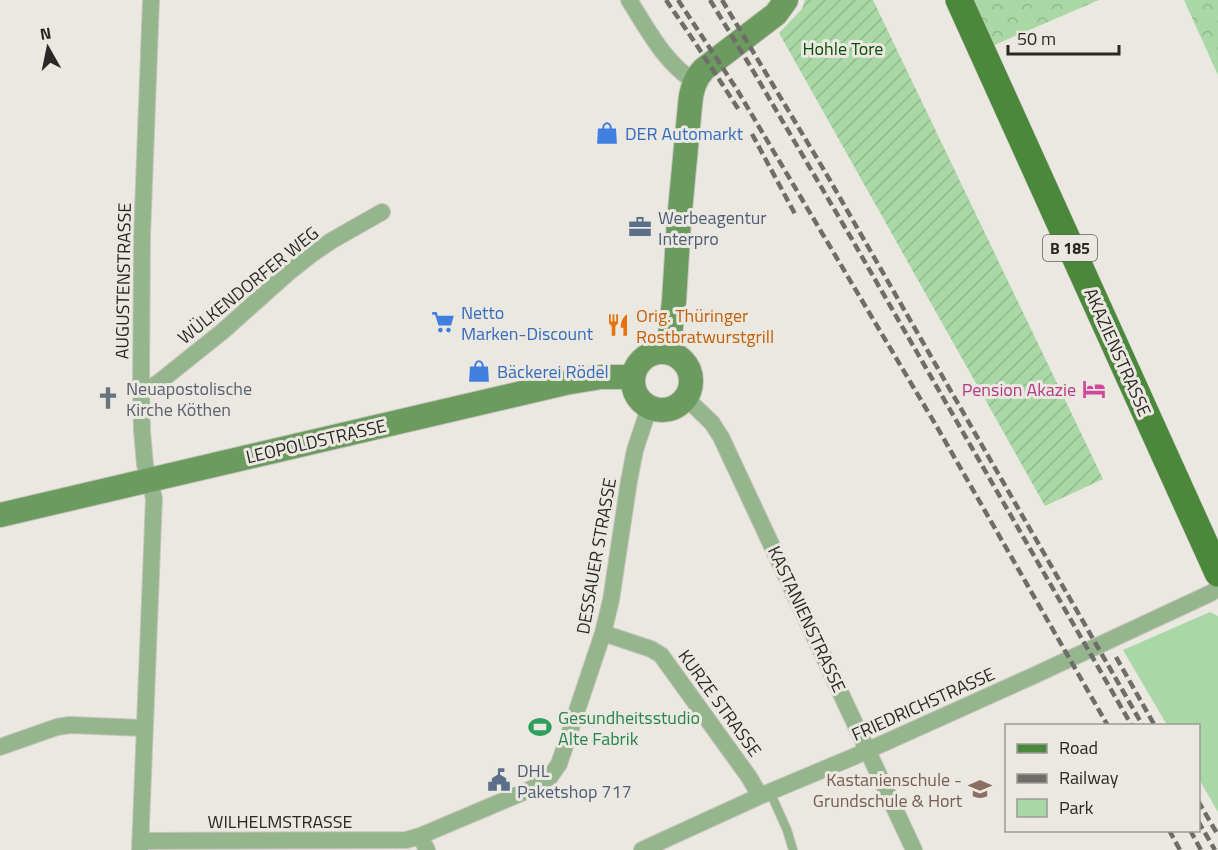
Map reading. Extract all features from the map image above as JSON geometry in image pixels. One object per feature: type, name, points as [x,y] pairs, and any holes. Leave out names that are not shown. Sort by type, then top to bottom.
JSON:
[{"type":"main road","points":[[668,352],[694,82],[704,69],[776,14],[786,0]]},
{"type":"main road","name":"AKAZIENSTRASSE","points":[[959,0],[1218,573]]},
{"type":"main road","points":[[654,352],[668,352],[680,357],[684,362],[690,373],[691,386],[686,398],[678,406],[661,411],[650,408],[639,400],[632,383],[634,370],[642,359],[654,352]]},
{"type":"main road","name":"LEOPOLDSTRASSE","points":[[0,515],[575,381],[633,376]]},
{"type":"street","name":"AUGUSTENSTRASSE","points":[[140,845],[154,498],[145,465],[141,388],[142,236],[151,0]]},
{"type":"street","points":[[629,0],[662,53],[694,82]]},
{"type":"street","name":"WÜLKENDORFER WEG","points":[[141,388],[158,383],[224,331],[312,254],[382,212]]},
{"type":"street","name":"KASTANIENSTRASSE","points":[[686,398],[712,423],[721,437],[914,850]]},
{"type":"street","name":"DESSAUER STRASSE","points":[[550,777],[559,764],[603,633],[611,600],[635,450],[650,408]]},
{"type":"street","name":"FRIEDRICHSTRASSE","points":[[642,850],[1035,675],[1218,588]]},
{"type":"street","name":"KURZE STRASSE","points":[[603,633],[651,649],[661,655],[749,777],[765,794]]},
{"type":"street","points":[[0,747],[57,727],[70,725],[144,728]]},
{"type":"street","name":"WILHELMSTRASSE","points":[[140,845],[406,840],[424,843],[531,789],[550,777]]},
{"type":"lane","points":[[765,794],[787,830],[793,850]]},
{"type":"green space","name":"Hohle Tore","points":[[805,0],[873,0],[1103,479],[1045,506],[779,33],[802,9]]},
{"type":"green space","points":[[972,0],[1099,0],[992,46]]},
{"type":"green space","points":[[1184,0],[1218,0],[1218,75]]},
{"type":"green space","points":[[1210,612],[1218,616],[1218,812],[1200,781],[1200,724],[1166,724],[1123,650]]},
{"type":"railway","points":[[666,0],[739,110]]},
{"type":"railway","points":[[678,0],[736,88],[937,427],[1107,724]]},
{"type":"railway","points":[[710,0],[850,236],[1131,724]]},
{"type":"railway","points":[[722,0],[824,170],[1142,724]]},
{"type":"railway","points":[[752,134],[795,214]]},
{"type":"railway","points":[[1116,657],[1154,724]]},
{"type":"railway","points":[[1200,804],[1218,835]]},
{"type":"railway","points":[[1200,824],[1215,850]]},
{"type":"railway","points":[[1170,832],[1180,850]]},
{"type":"railway","points":[[1191,832],[1201,850]]},
{"type":"place","name":"DER Automarkt","points":[[607,133]]},
{"type":"place","name":"Werbeagentur Interpro","points":[[640,227]]},
{"type":"place","name":"Netto Marken-Discount","points":[[443,322]]},
{"type":"place","name":"Orig. Thüringer Rostbratwurstgrill","points":[[618,325]]},
{"type":"place","name":"Bäckerei Rödel","points":[[479,371]]},
{"type":"place","name":"Pension Akazie","points":[[1094,389]]},
{"type":"place","name":"Neuapostolische Kirche Köthen","points":[[108,398]]},
{"type":"place","name":"Gesundheitsstudio Alte Fabrik","points":[[540,727]]},
{"type":"place","name":"DHL Paketshop 717","points":[[499,780]]},
{"type":"place","name":"Kastanienschule - Grundschule & Hort","points":[[980,789]]}]
